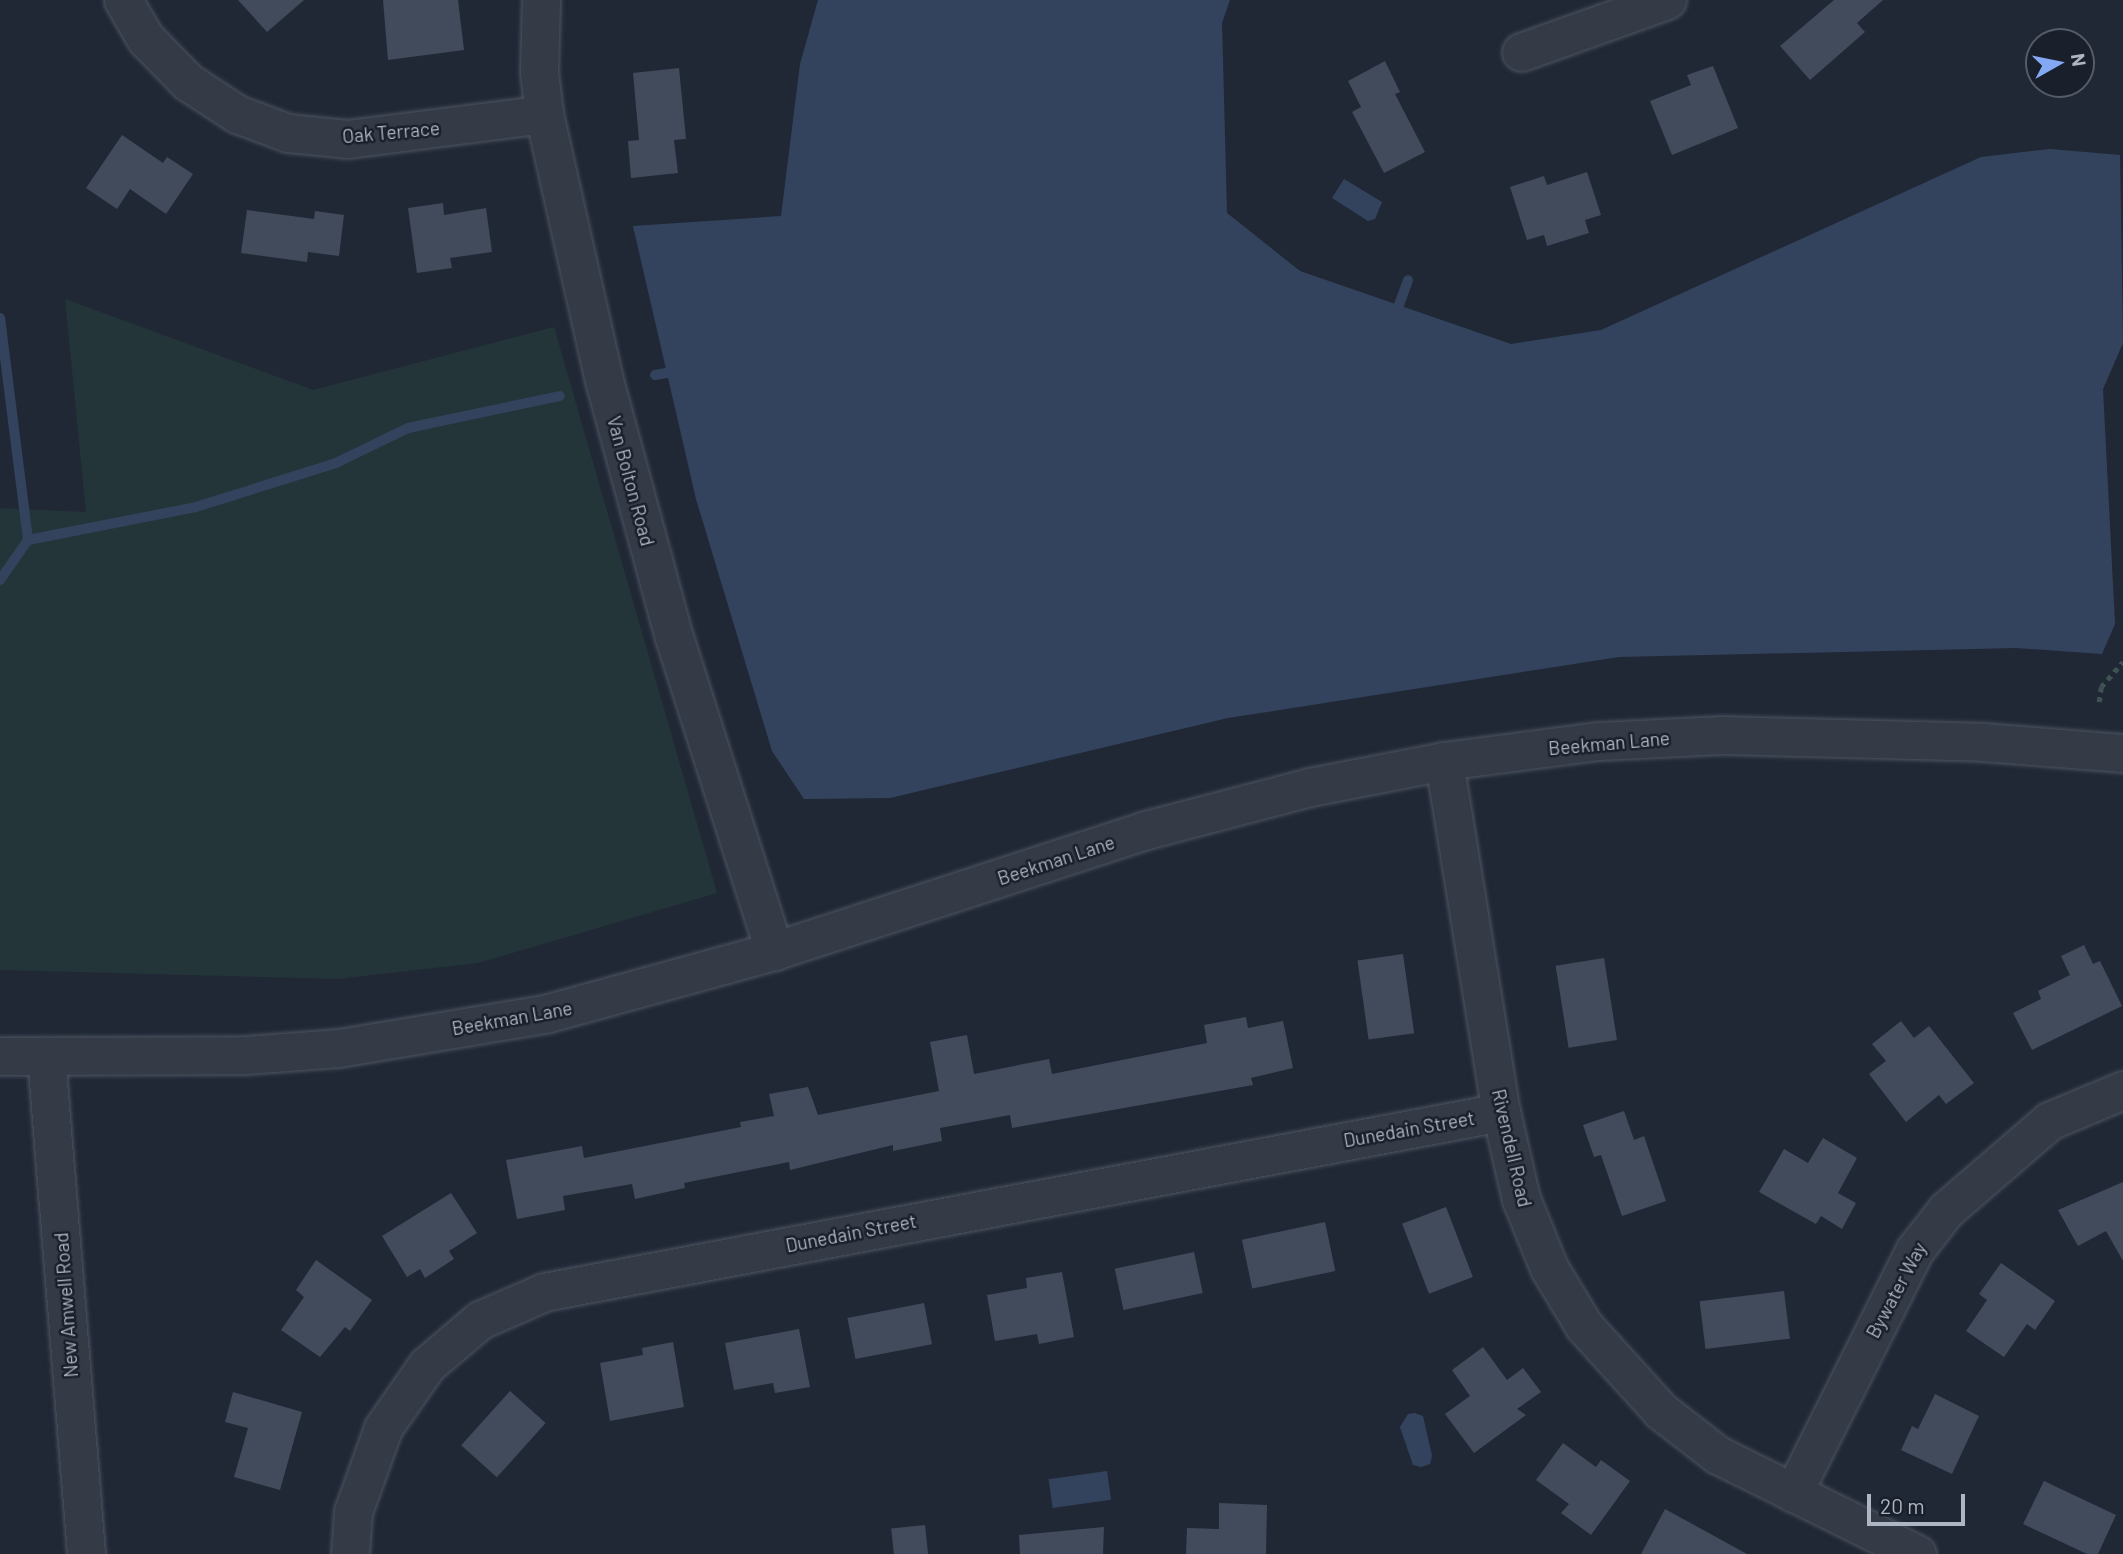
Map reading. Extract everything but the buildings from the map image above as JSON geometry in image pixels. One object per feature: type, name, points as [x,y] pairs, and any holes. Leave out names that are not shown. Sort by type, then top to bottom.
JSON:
[{"type":"street","name":"Oak Terrace","points":[[123,0],[145,37],[188,82],[237,114],[288,133],[347,139],[544,114]]},
{"type":"street","name":"Van Bolton Road","points":[[541,0],[539,72],[544,114],[645,539],[774,951]]},
{"type":"street","points":[[1521,52],[1667,0]]},
{"type":"street","name":"Beekman Lane","points":[[0,1056],[246,1055],[339,1048],[545,1014],[774,951],[1159,827],[1310,787],[1444,761],[1599,741],[1722,735],[1957,741],[2123,753]]},
{"type":"street","name":"Rivendell Road","points":[[1444,761],[1501,1112],[1521,1199],[1549,1268],[1584,1326],[1661,1411],[1718,1455],[1917,1554]]},
{"type":"street","name":"New Amwell Road","points":[[46,1056],[86,1554]]},
{"type":"street","name":"Bywater Way","points":[[1793,1493],[1914,1251],[1946,1210],[2049,1122],[2123,1090]]},
{"type":"street","name":"Dunedain Street","points":[[350,1554],[353,1511],[383,1427],[427,1365],[480,1320],[544,1292],[1501,1112]]},
{"type":"path","points":[[2099,702],[2101,687],[2123,662]]},
{"type":"shaded area","points":[[65,299],[313,390],[554,327],[717,893],[478,963],[337,979],[0,970],[0,508],[86,512]]},
{"type":"water","points":[[818,0],[1230,0],[1222,23],[1227,213],[1300,271],[1511,344],[1601,330],[1981,157],[2050,149],[2120,155],[2123,343],[2103,389],[2115,624],[2102,654],[2016,648],[1619,657],[1228,718],[890,798],[804,799],[772,751],[696,499],[633,226],[781,216],[800,64]]},
{"type":"water","points":[[1344,179],[1382,202],[1375,219],[1368,221],[1332,198]]},
{"type":"water","points":[[1408,1414],[1423,1416],[1432,1456],[1430,1464],[1421,1467],[1413,1465],[1400,1427]]},
{"type":"water","points":[[1107,1471],[1111,1500],[1053,1508],[1049,1479]]},
{"type":"waterway","points":[[1395,316],[1408,280]]},
{"type":"waterway","points":[[0,318],[28,540],[0,580]]},
{"type":"waterway","points":[[655,375],[678,371]]},
{"type":"waterway","points":[[28,540],[196,507],[336,463],[408,428],[560,396]]}]
